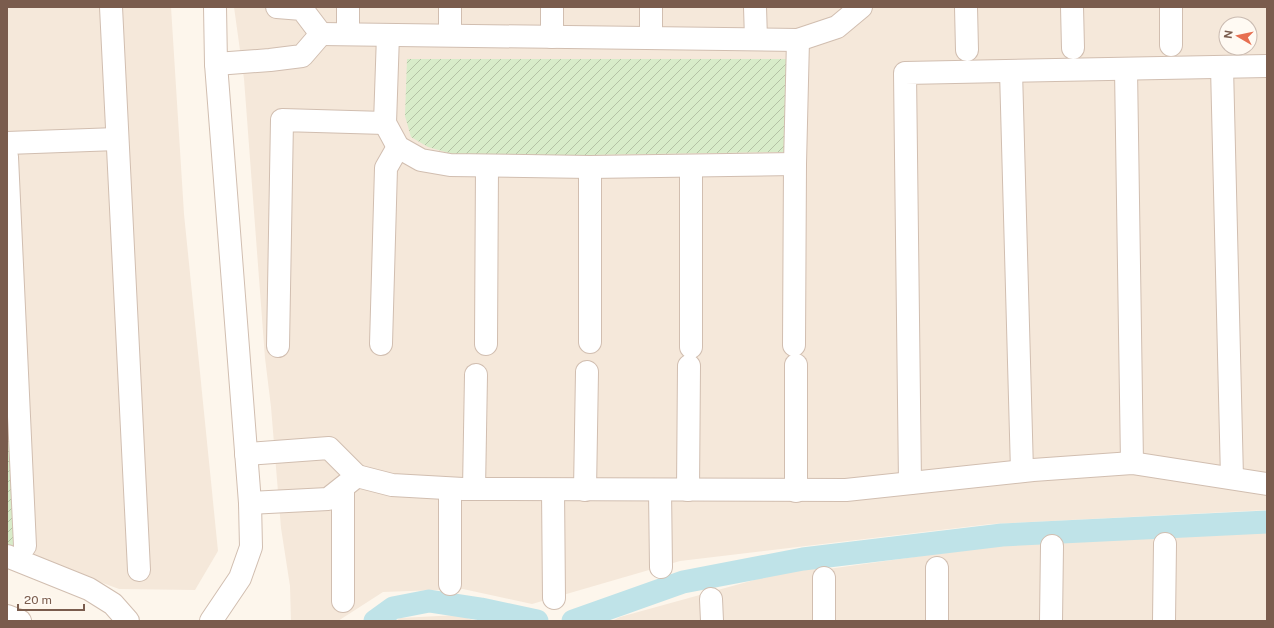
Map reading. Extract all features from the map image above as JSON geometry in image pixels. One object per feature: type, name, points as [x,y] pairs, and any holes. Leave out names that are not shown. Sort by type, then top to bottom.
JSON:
[{"type":"street","points":[[111,7],[139,570]]},
{"type":"street","points":[[211,621],[240,578],[251,547],[250,503],[216,64],[215,7]]},
{"type":"street","points":[[277,7],[302,9],[321,34]]},
{"type":"street","points":[[348,7],[348,34]]},
{"type":"street","points":[[450,7],[450,35]]},
{"type":"street","points":[[552,7],[552,36]]},
{"type":"street","points":[[651,38],[652,7]]},
{"type":"street","points":[[755,7],[756,39]]},
{"type":"street","points":[[966,7],[967,50]]},
{"type":"street","points":[[1072,7],[1073,48]]},
{"type":"street","points":[[1171,7],[1171,45]]},
{"type":"street","points":[[216,64],[302,56],[321,34],[798,40],[837,27],[859,8]]},
{"type":"street","points":[[388,35],[385,123],[398,147],[421,160],[450,165],[487,166],[590,167],[795,164]]},
{"type":"street","points":[[796,491],[795,164],[798,40]]},
{"type":"street","points":[[910,483],[905,73],[1267,66]]},
{"type":"street","points":[[1222,67],[1232,478]]},
{"type":"street","points":[[1126,69],[1132,463]]},
{"type":"street","points":[[1011,71],[1022,471]]},
{"type":"street","points":[[278,346],[282,120],[385,123]]},
{"type":"street","points":[[7,144],[117,139]]},
{"type":"street","points":[[381,344],[386,168],[398,147]]},
{"type":"street","points":[[7,157],[16,551],[89,589],[113,604],[128,621]]},
{"type":"street","points":[[486,344],[487,166]]},
{"type":"street","points":[[688,490],[691,166]]},
{"type":"street","points":[[590,167],[590,342]]},
{"type":"street","points":[[585,490],[587,372]]},
{"type":"street","points":[[474,489],[476,375]]},
{"type":"street","points":[[246,454],[329,448],[350,482],[343,601]]},
{"type":"street","points":[[250,503],[328,499],[350,482],[450,489],[846,490],[1022,471],[1132,463],[1267,484]]},
{"type":"street","points":[[450,489],[450,584]]},
{"type":"street","points":[[553,490],[554,598]]},
{"type":"street","points":[[660,490],[661,567]]},
{"type":"street","points":[[1164,621],[1165,544]]},
{"type":"street","points":[[1051,621],[1052,546]]},
{"type":"street","points":[[936,568],[937,621]]},
{"type":"street","points":[[824,578],[824,621]]},
{"type":"street","points":[[711,600],[712,621]]},
{"type":"street","points":[[7,616],[20,621]]},
{"type":"shaded area","points":[[7,7],[171,7],[184,214],[218,551],[195,590],[119,589],[7,545]]},
{"type":"shaded area","points":[[234,7],[1267,7],[1267,510],[991,524],[680,561],[532,604],[463,589],[383,592],[338,621],[291,621],[290,586],[281,528],[271,407],[265,358],[244,79]]},
{"type":"shaded area","points":[[1267,525],[1267,621],[612,621],[620,617],[797,568],[828,569],[1051,538]]},
{"type":"shaded area","points":[[458,615],[476,621],[396,621],[400,618]]},
{"type":"green space","points":[[407,59],[788,59],[785,152],[463,157],[428,147],[411,137],[405,116]]},
{"type":"green space","points":[[7,359],[17,549],[7,545]]},
{"type":"waterway","points":[[573,621],[683,582],[803,559],[1002,535],[1267,522]]},
{"type":"waterway","points":[[375,621],[393,608],[429,601],[481,609],[537,621]]}]
